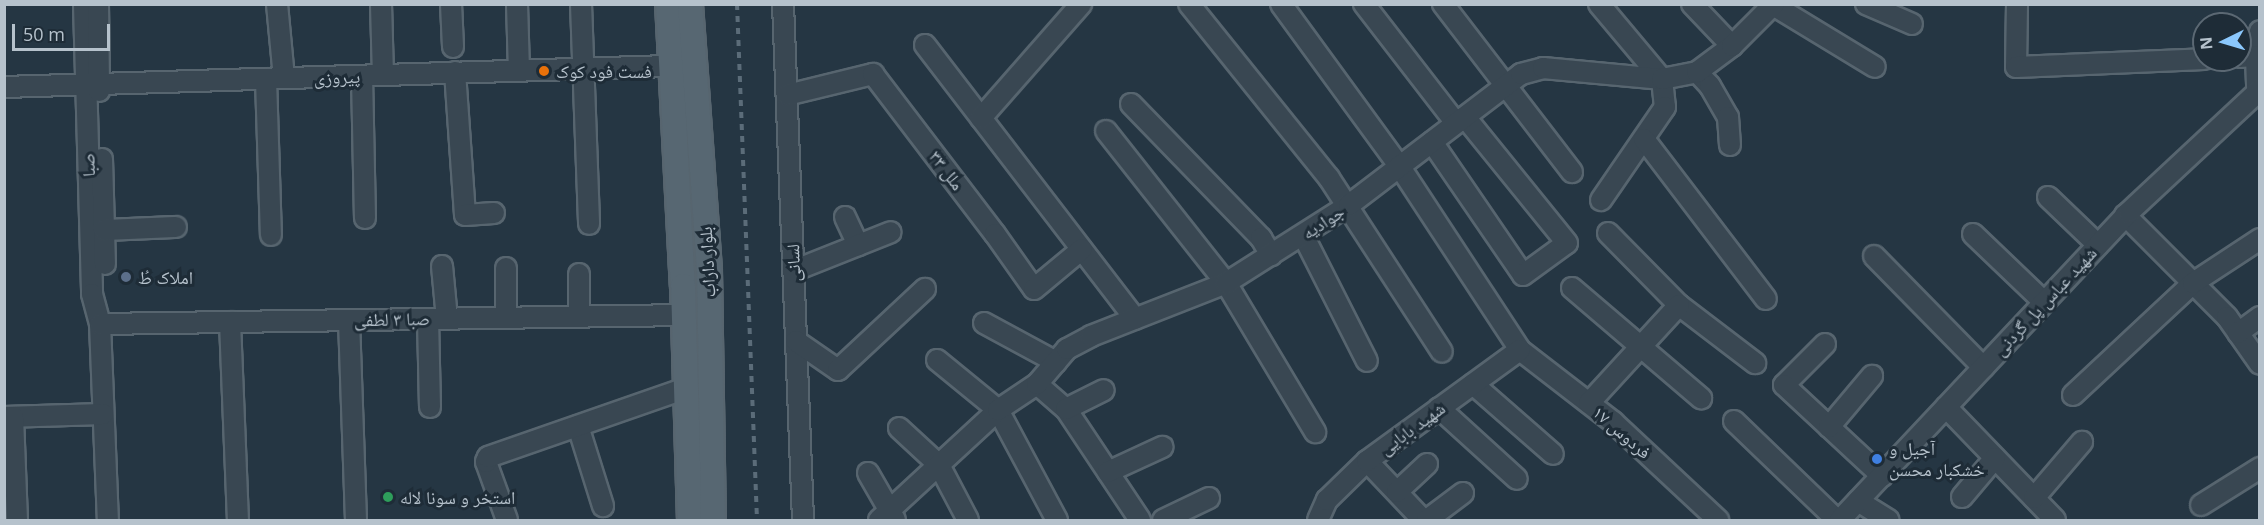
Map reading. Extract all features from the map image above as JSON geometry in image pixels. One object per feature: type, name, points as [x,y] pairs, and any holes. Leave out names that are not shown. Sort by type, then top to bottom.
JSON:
[{"type":"main road","name":"بلوار داراب","points":[[669,4],[670,66],[686,349],[690,520]]},
{"type":"main road","name":"بلوار داراب","points":[[690,4],[709,284],[713,520]]},
{"type":"main road","points":[[683,286],[709,284]]},
{"type":"main road","points":[[686,349],[710,350]]},
{"type":"main road","points":[[712,463],[722,520]]},
{"type":"street","name":"صبا","points":[[84,4],[104,230],[105,296],[100,324]]},
{"type":"street","name":"صبا","points":[[98,4],[92,84],[92,294],[100,324],[108,520]]},
{"type":"street","points":[[272,235],[277,4]]},
{"type":"street","points":[[381,4],[383,75]]},
{"type":"street","points":[[452,4],[453,47]]},
{"type":"street","points":[[517,4],[519,70]]},
{"type":"street","points":[[581,4],[589,224]]},
{"type":"street","name":"لسانی","points":[[783,4],[803,520]]},
{"type":"street","points":[[981,118],[1081,4]]},
{"type":"street","points":[[1189,4],[1349,206],[1442,352]]},
{"type":"street","name":"فردوس ۱۷","points":[[1281,4],[1400,166],[1520,350],[1613,422],[1718,520]]},
{"type":"street","points":[[1364,4],[1460,120],[1567,243],[1523,275],[1432,142]]},
{"type":"street","points":[[1443,4],[1572,172]]},
{"type":"street","points":[[1599,4],[1662,79],[1665,107],[1601,201]]},
{"type":"street","points":[[1692,4],[1732,46]]},
{"type":"street","points":[[1866,4],[1912,24]]},
{"type":"street","points":[[2017,4],[2016,67],[2192,59]]},
{"type":"street","points":[[1774,5],[1875,67]]},
{"type":"street","name":"جوادیه","points":[[888,517],[998,410],[1037,384],[1067,349],[1083,340],[1227,283],[1349,206],[1521,74],[1543,68],[1662,79],[1697,72],[1732,46],[1774,5]]},
{"type":"street","points":[[2252,48],[2259,31]]},
{"type":"street","points":[[925,45],[1135,319]]},
{"type":"street","name":"پیروزی","points":[[4,87],[670,66]]},
{"type":"street","points":[[2252,71],[2258,91]]},
{"type":"street","points":[[455,72],[465,215],[494,213]]},
{"type":"street","points":[[1697,72],[1710,86],[1728,117],[1730,145]]},
{"type":"street","name":"ملل ۳۳","points":[[787,95],[873,74],[1034,289],[1082,249]]},
{"type":"street","points":[[362,76],[365,218]]},
{"type":"street","name":"شهید عباس پل گردنی","points":[[1839,520],[2125,215],[2258,91]]},
{"type":"street","points":[[1131,104],[1261,238],[1271,255]]},
{"type":"street","points":[[1106,131],[1227,283],[1315,432]]},
{"type":"street","points":[[1644,139],[1766,299]]},
{"type":"street","points":[[2048,197],[2098,244]]},
{"type":"street","points":[[2125,215],[2227,317],[2259,364]]},
{"type":"street","points":[[845,217],[858,245]]},
{"type":"street","points":[[104,230],[176,227]]},
{"type":"street","points":[[793,271],[891,232]]},
{"type":"street","points":[[1608,233],[1679,305],[1755,363]]},
{"type":"street","points":[[1973,234],[2044,302]]},
{"type":"street","points":[[1303,235],[1367,361]]},
{"type":"street","points":[[2073,395],[2193,283],[2259,239]]},
{"type":"street","points":[[1874,256],[1983,367]]},
{"type":"street","points":[[430,407],[442,266]]},
{"type":"street","points":[[506,268],[506,318]]},
{"type":"street","points":[[579,274],[579,317]]},
{"type":"street","points":[[1572,288],[1701,398]]},
{"type":"street","points":[[796,341],[838,370],[925,289]]},
{"type":"street","points":[[1589,403],[1679,305]]},
{"type":"street","name":"صبا ۳ لطفی","points":[[100,324],[684,315]]},
{"type":"street","points":[[2238,333],[2259,317]]},
{"type":"street","points":[[349,320],[356,520]]},
{"type":"street","points":[[230,322],[238,520]]},
{"type":"street","points":[[984,323],[1056,362]]},
{"type":"street","points":[[1825,344],[1784,385],[1882,476]]},
{"type":"street","name":"شهید بابایی","points":[[1318,520],[1327,500],[1367,460],[1520,350]]},
{"type":"street","points":[[937,360],[998,410],[1058,520]]},
{"type":"street","points":[[1829,427],[1872,376]]},
{"type":"street","points":[[1037,384],[1066,409],[1139,518]]},
{"type":"street","points":[[1473,384],[1552,454]]},
{"type":"street","points":[[507,520],[486,462],[488,457],[686,388]]},
{"type":"street","points":[[1066,409],[1104,390]]},
{"type":"street","points":[[1946,407],[1995,458],[2041,512],[2082,442]]},
{"type":"street","points":[[1439,408],[1517,479]]},
{"type":"street","points":[[17,520],[9,417],[104,414]]},
{"type":"street","points":[[1734,421],[1839,520]]},
{"type":"street","points":[[578,426],[603,506]]},
{"type":"street","points":[[900,428],[939,465],[968,520]]},
{"type":"street","points":[[1108,472],[1162,447]]},
{"type":"street","points":[[1962,497],[1995,458]]},
{"type":"street","points":[[1367,460],[1425,520],[1463,493]]},
{"type":"street","points":[[1397,492],[1427,464]]},
{"type":"street","points":[[2201,505],[2259,468]]},
{"type":"street","points":[[868,473],[888,517]]},
{"type":"street","points":[[1163,520],[1209,498]]},
{"type":"street","points":[[1858,501],[1889,520]]},
{"type":"railway","points":[[737,4],[757,520]]},
{"type":"place","name":"فست فود کوک","points":[[544,71]]},
{"type":"place","name":"املاک طُ","points":[[126,277]]},
{"type":"place","name":"آجیل و خشکبار محسن","points":[[1877,459]]},
{"type":"place","name":"استخر و سونا لاله","points":[[388,497]]}]
